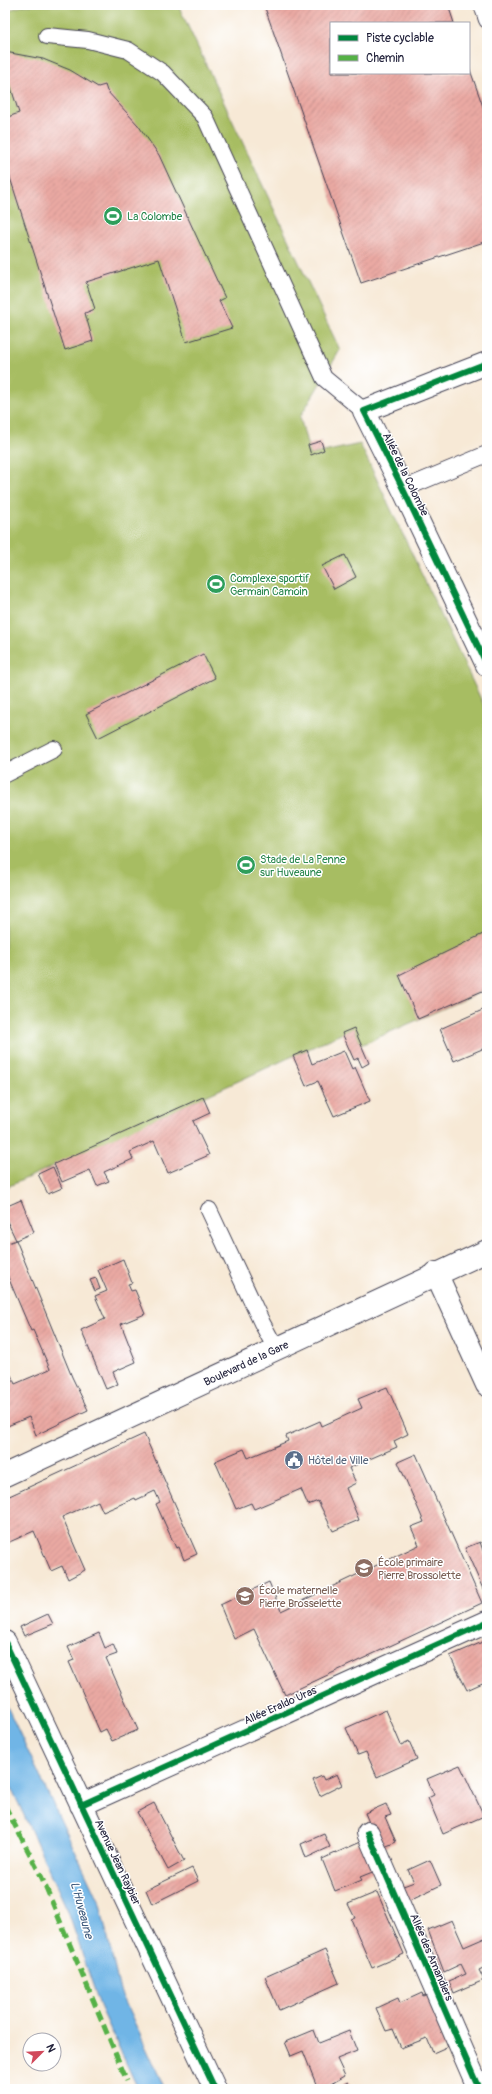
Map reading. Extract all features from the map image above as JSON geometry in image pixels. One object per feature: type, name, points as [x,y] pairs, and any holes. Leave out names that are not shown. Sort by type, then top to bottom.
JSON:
[{"type":"street","points":[[364,411],[487,363]]},
{"type":"street","name":"Allée de la Colombe","points":[[364,411],[487,665]]},
{"type":"street","name":"Boulevard de la Gare","points":[[5,1475],[436,1273],[487,1251]]},
{"type":"street","points":[[436,1273],[487,1385]]},
{"type":"street","name":"Allée Eraldo Uras","points":[[81,1805],[487,1622]]},
{"type":"street","name":"Avenue Jean Raybier","points":[[5,1642],[215,2089]]},
{"type":"street","name":"Allée des Amandiers","points":[[368,1833],[479,2089]]},
{"type":"lane","points":[[482,5],[487,20]]},
{"type":"lane","points":[[47,36],[88,40],[128,50],[164,73],[205,117],[324,378],[364,411]]},
{"type":"lane","points":[[403,489],[487,454]]},
{"type":"lane","points":[[5,774],[54,749]]},
{"type":"lane","points":[[209,1210],[262,1324],[276,1349]]},
{"type":"green space","name":"Complexe sportif Germain Camoin","points":[[25,5],[178,5],[340,350],[300,417],[310,455],[360,444],[487,712],[487,989],[361,1045],[354,1028],[5,1188],[5,11]]},
{"type":"water","name":"L'Huveaune","points":[[5,1702],[100,1904],[120,1991],[165,2089],[138,2089],[100,2006],[67,1909],[5,1774]]},
{"type":"building","points":[[264,5],[448,5],[454,22],[330,22],[330,74],[470,74],[470,70],[487,118],[487,241],[361,283]]},
{"type":"building","name":"La Colombe","points":[[5,52],[43,59],[70,70],[98,87],[105,85],[107,91],[138,125],[159,155],[225,298],[219,301],[232,328],[186,342],[159,259],[86,282],[95,309],[85,313],[93,341],[65,350],[5,162],[5,118],[19,113],[5,69]]},
{"type":"building","points":[[321,441],[324,450],[311,455],[308,445]]},
{"type":"building","points":[[345,555],[356,577],[334,589],[322,566]]},
{"type":"building","points":[[203,654],[215,678],[98,738],[86,714]]},
{"type":"building","points":[[487,932],[487,989],[418,1019],[399,975]]},
{"type":"building","points":[[487,1008],[487,1047],[454,1061],[440,1029]]},
{"type":"building","points":[[354,1028],[369,1063],[362,1067],[358,1058],[354,1060],[342,1033]]},
{"type":"building","points":[[307,1050],[312,1064],[344,1051],[352,1069],[355,1067],[370,1101],[334,1116],[318,1081],[306,1086],[293,1056]]},
{"type":"building","points":[[203,1097],[210,1113],[193,1121],[209,1155],[168,1173],[154,1141],[130,1152],[133,1159],[104,1172],[109,1181],[97,1186],[90,1170],[62,1182],[54,1164]]},
{"type":"building","points":[[53,1167],[62,1188],[48,1194],[38,1174]]},
{"type":"building","points":[[21,1200],[34,1232],[16,1240],[5,1217],[5,1207]]},
{"type":"building","points":[[16,1240],[72,1377],[88,1410],[36,1435],[29,1417],[5,1427],[5,1378],[11,1375],[15,1384],[50,1369],[33,1330],[31,1331],[5,1270],[5,1244]]},
{"type":"building","points":[[123,1259],[132,1283],[128,1284],[131,1291],[135,1290],[145,1314],[121,1324],[136,1362],[113,1372],[118,1384],[106,1389],[81,1330],[105,1319],[95,1296],[107,1291],[98,1270]]},
{"type":"building","points":[[96,1278],[100,1289],[95,1291],[90,1280]]},
{"type":"building","name":"Hôtel de Ville","points":[[387,1387],[408,1434],[394,1441],[397,1447],[349,1468],[356,1483],[346,1488],[359,1520],[333,1531],[318,1501],[308,1505],[301,1489],[254,1509],[251,1503],[236,1509],[215,1461],[244,1449],[248,1458],[288,1441],[286,1436],[320,1421],[322,1426],[362,1408],[358,1399]]},
{"type":"building","points":[[144,1434],[197,1554],[184,1560],[179,1547],[176,1548],[156,1504],[160,1502],[155,1491],[136,1500],[135,1498],[103,1512],[98,1501],[62,1517],[85,1570],[68,1579],[62,1566],[51,1571],[34,1531],[5,1544],[5,1498]]},
{"type":"building","points":[[416,1454],[482,1603],[285,1695],[254,1629],[234,1639],[220,1605],[269,1582],[281,1611],[419,1545],[411,1527],[424,1522],[398,1462]]},
{"type":"building","points":[[480,1542],[485,1556],[487,1555],[487,1587],[483,1589],[465,1548]]},
{"type":"building","points":[[48,1614],[53,1624],[24,1636],[20,1627]]},
{"type":"building","points":[[99,1633],[105,1648],[113,1644],[117,1654],[106,1658],[138,1730],[112,1741],[106,1729],[100,1732],[69,1662],[74,1660],[68,1647]]},
{"type":"building","points":[[487,1640],[487,1681],[467,1690],[450,1656]]},
{"type":"building","points":[[386,1710],[401,1745],[409,1741],[417,1759],[377,1777],[366,1752],[358,1755],[346,1728]]},
{"type":"building","points":[[460,1765],[484,1816],[443,1834],[428,1798],[434,1795],[427,1779]]},
{"type":"building","points":[[337,1774],[342,1785],[320,1796],[313,1780],[322,1776],[324,1780]]},
{"type":"building","points":[[154,1803],[184,1861],[168,1870],[137,1812]]},
{"type":"building","points":[[386,1804],[391,1815],[385,1817],[396,1842],[380,1849],[365,1813]]},
{"type":"building","points":[[324,1834],[330,1847],[306,1858],[301,1844]]},
{"type":"building","points":[[363,1841],[375,1871],[360,1877],[362,1880],[335,1891],[322,1859]]},
{"type":"building","points":[[430,1860],[441,1885],[405,1902],[398,1888],[414,1882],[408,1870]]},
{"type":"building","points":[[192,1868],[198,1881],[152,1904],[146,1890]]},
{"type":"building","points":[[377,1892],[404,1954],[372,1968],[351,1919],[355,1918],[348,1904]]},
{"type":"building","points":[[452,1920],[464,1947],[487,1937],[487,1966],[479,1970],[484,1980],[454,1993],[449,1981],[466,1974],[461,1964],[444,1972],[428,1930]]},
{"type":"building","points":[[325,1950],[339,1983],[279,2010],[265,1977]]},
{"type":"building","points":[[422,1993],[423,1996],[429,1993],[451,2045],[433,2053],[427,2038],[401,2048],[393,2029],[386,2031],[376,2008],[398,1998],[400,2003]]},
{"type":"building","points":[[314,2030],[319,2043],[349,2031],[357,2051],[337,2059],[345,2076],[322,2089],[318,2089],[303,2051],[291,2056],[285,2042]]},
{"type":"building","points":[[348,2082],[351,2089],[333,2089]]},
{"type":"marked path","points":[[5,1806],[42,1878],[127,2081]]},
{"type":"cycle path","points":[[487,363],[364,411],[487,665]]},
{"type":"cycle path","points":[[81,1805],[487,1622]]},
{"type":"cycle path","points":[[5,1642],[215,2089]]},
{"type":"cycle path","points":[[368,1833],[479,2089]]},
{"type":"place","name":"La Colombe","points":[[113,216]]},
{"type":"place","name":"Complexe sportif Germain Camoin","points":[[216,584]]},
{"type":"place","name":"Stade de La Penne sur Huveaune","points":[[246,865]]},
{"type":"place","name":"Hôtel de Ville","points":[[294,1460]]},
{"type":"place","name":"École primaire Pierre Brossolette","points":[[364,1568]]},
{"type":"place","name":"École maternelle Pierre Brosselette","points":[[245,1596]]}]
